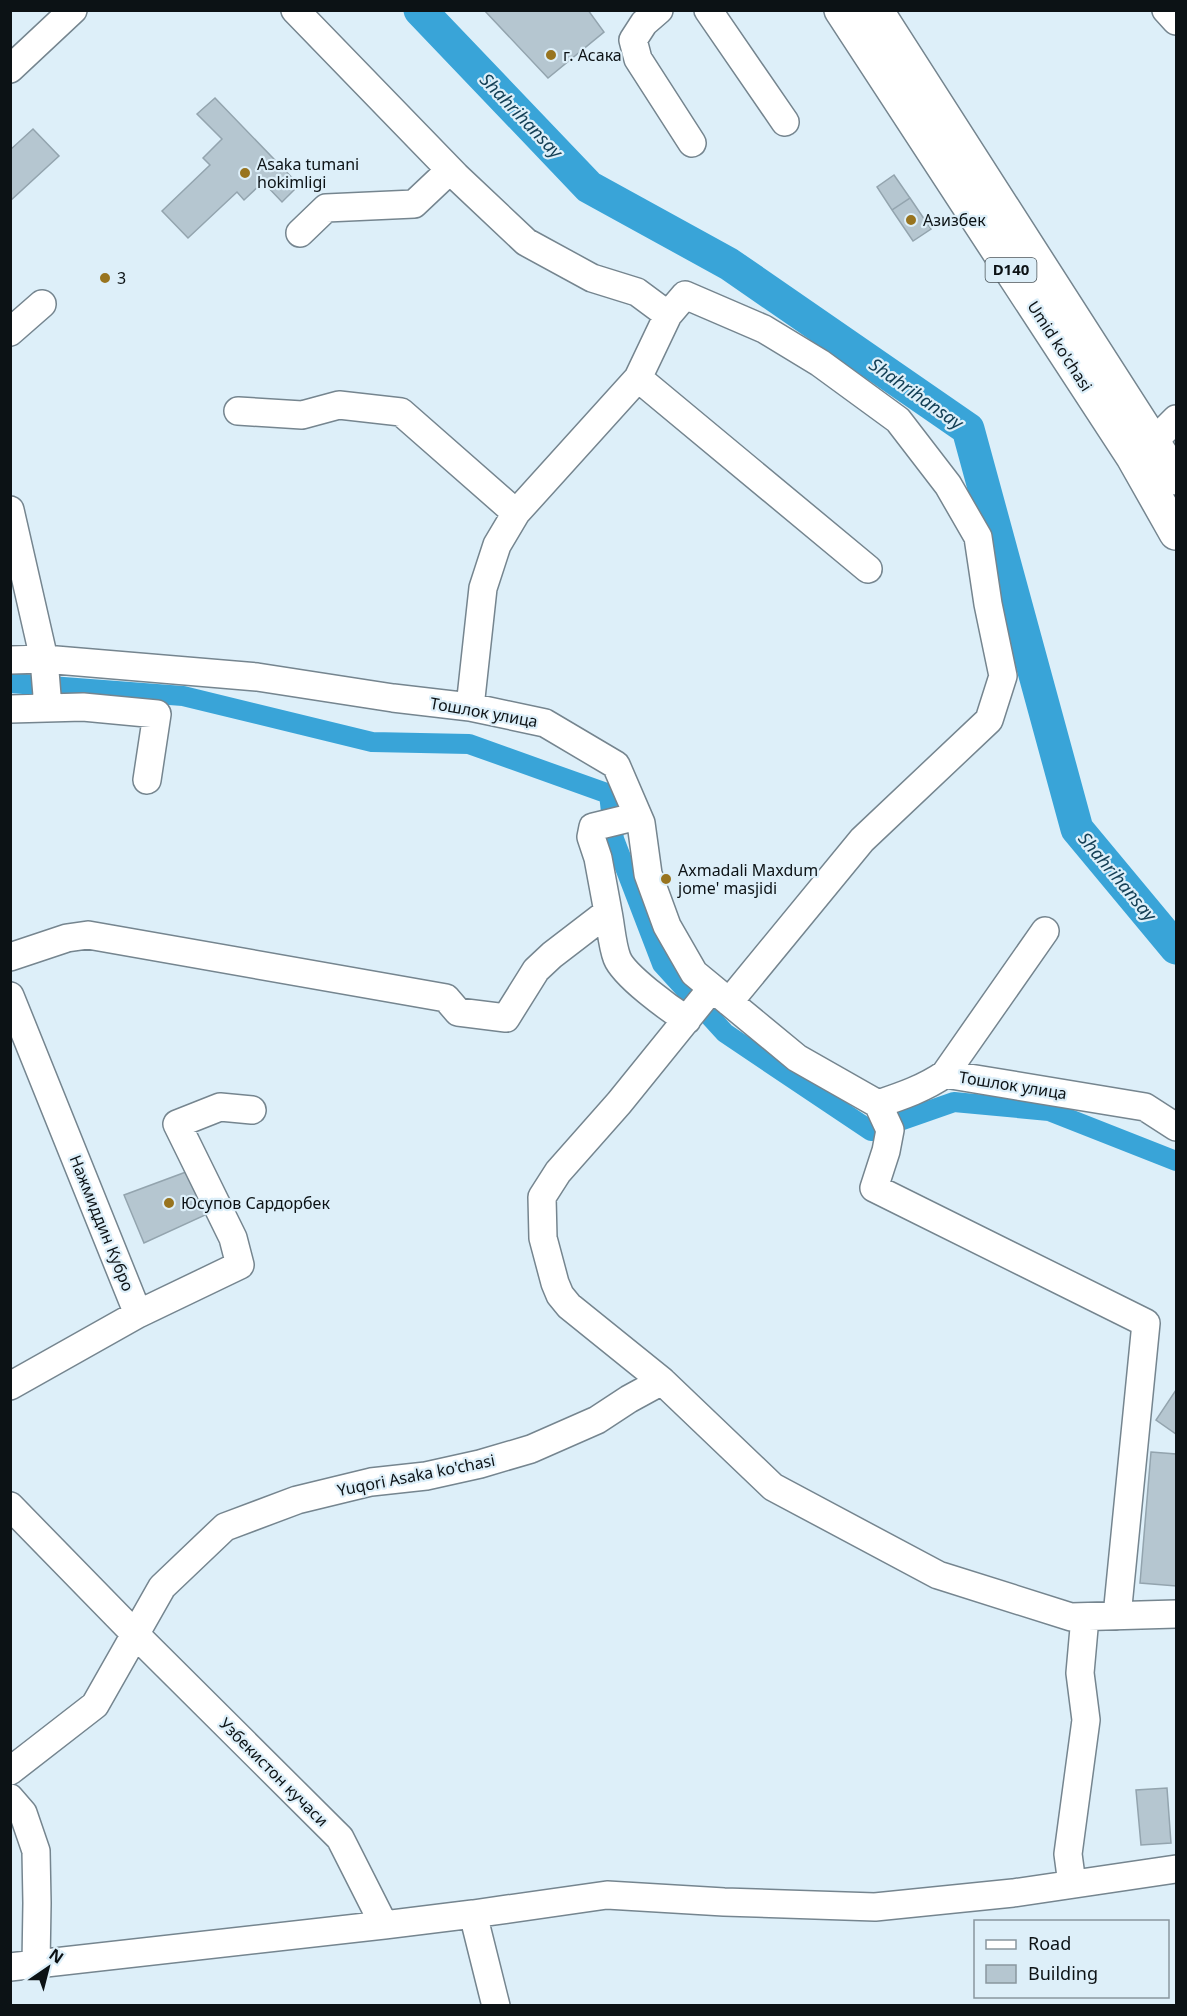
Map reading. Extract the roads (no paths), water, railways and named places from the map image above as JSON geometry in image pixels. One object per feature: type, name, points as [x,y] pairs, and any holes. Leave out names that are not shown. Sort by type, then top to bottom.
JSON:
[{"type":"main road","name":"Umid ko'chasi","points":[[841,10],[1132,457],[1176,533]]},
{"type":"main road","name":"Umid ko'chasi","points":[[876,10],[1165,430],[1176,478]]},
{"type":"street","points":[[10,69],[73,10]]},
{"type":"street","points":[[295,10],[453,173],[526,242],[592,278],[637,292],[668,315]]},
{"type":"street","points":[[659,10],[644,24],[633,40],[638,59],[692,143]]},
{"type":"street","points":[[708,10],[785,122]]},
{"type":"street","points":[[1166,10],[1176,21]]},
{"type":"street","points":[[300,233],[326,208],[414,204],[453,173]]},
{"type":"street","points":[[470,707],[483,588],[497,545],[516,513],[638,378],[668,315],[685,295],[764,328],[820,363],[898,420],[948,485],[978,537],[988,604],[1003,675],[989,720],[862,840],[718,993],[687,1019],[619,1103],[558,1172],[542,1197],[543,1238],[553,1277],[560,1295],[569,1306],[662,1381],[772,1487],[938,1575],[1071,1617],[1176,1614]]},
{"type":"street","points":[[10,332],[42,304]]},
{"type":"street","points":[[638,378],[868,569]]},
{"type":"street","points":[[238,411],[302,415],[339,405],[401,411],[516,513]]},
{"type":"street","points":[[10,510],[44,660],[48,707]]},
{"type":"street","name":"Тошлок улица","points":[[10,660],[44,660],[257,677],[393,698],[470,707],[545,723],[616,765],[615,821],[641,823],[648,874],[667,926],[694,973],[796,1058],[885,1117],[910,1093],[945,1074],[1145,1107],[1176,1127]]},
{"type":"street","points":[[10,709],[83,707],[157,714],[147,780]]},
{"type":"street","points":[[615,821],[591,837],[598,858],[617,960],[664,1005],[687,1019]]},
{"type":"street","points":[[10,957],[67,938],[88,935],[446,998],[458,1012],[506,1018],[536,970],[608,912]]},
{"type":"street","points":[[945,1074],[1045,931]]},
{"type":"street","name":"Нажмиддин Кубро","points":[[10,996],[138,1314]]},
{"type":"street","points":[[10,1386],[138,1314],[240,1265],[232,1238],[177,1124],[220,1107],[252,1110]]},
{"type":"street","points":[[885,1117],[886,1151],[874,1188],[1146,1323],[1117,1616]]},
{"type":"street","name":"Yuqori Asaka ko'chasi","points":[[10,1771],[95,1705],[162,1587],[225,1527],[297,1500],[371,1482],[447,1472],[531,1449],[597,1420],[662,1381]]},
{"type":"street","name":"Узбекистон кучаси","points":[[10,1506],[135,1635],[340,1838],[384,1925]]},
{"type":"street","points":[[1072,1884],[1068,1854],[1086,1720],[1080,1673],[1085,1617]]},
{"type":"street","points":[[10,1798],[23,1813],[36,1851],[37,1903],[23,1965],[384,1925],[607,1895],[723,1902],[875,1907],[1013,1893],[1176,1869]]},
{"type":"street","points":[[472,1914],[496,2006]]},
{"type":"waterway","name":"Shahrihansay","points":[[420,10],[589,187],[729,264],[968,429],[1077,829],[1176,948]]},
{"type":"waterway","points":[[10,683],[183,696],[372,742],[469,744],[609,794],[614,839],[662,964],[725,1033],[871,1131],[954,1102],[1049,1111],[1176,1161]]},
{"type":"place","name":"г. Асака","points":[[551,55]]},
{"type":"place","name":"Asaka tumani hokimligi","points":[[245,173]]},
{"type":"place","name":"Азизбек","points":[[911,220]]},
{"type":"place","name":"3","points":[[105,278]]},
{"type":"place","name":"Axmadali Maxdum jome' masjidi","points":[[666,879]]},
{"type":"place","name":"Юсупов Сардорбек","points":[[169,1203]]}]
